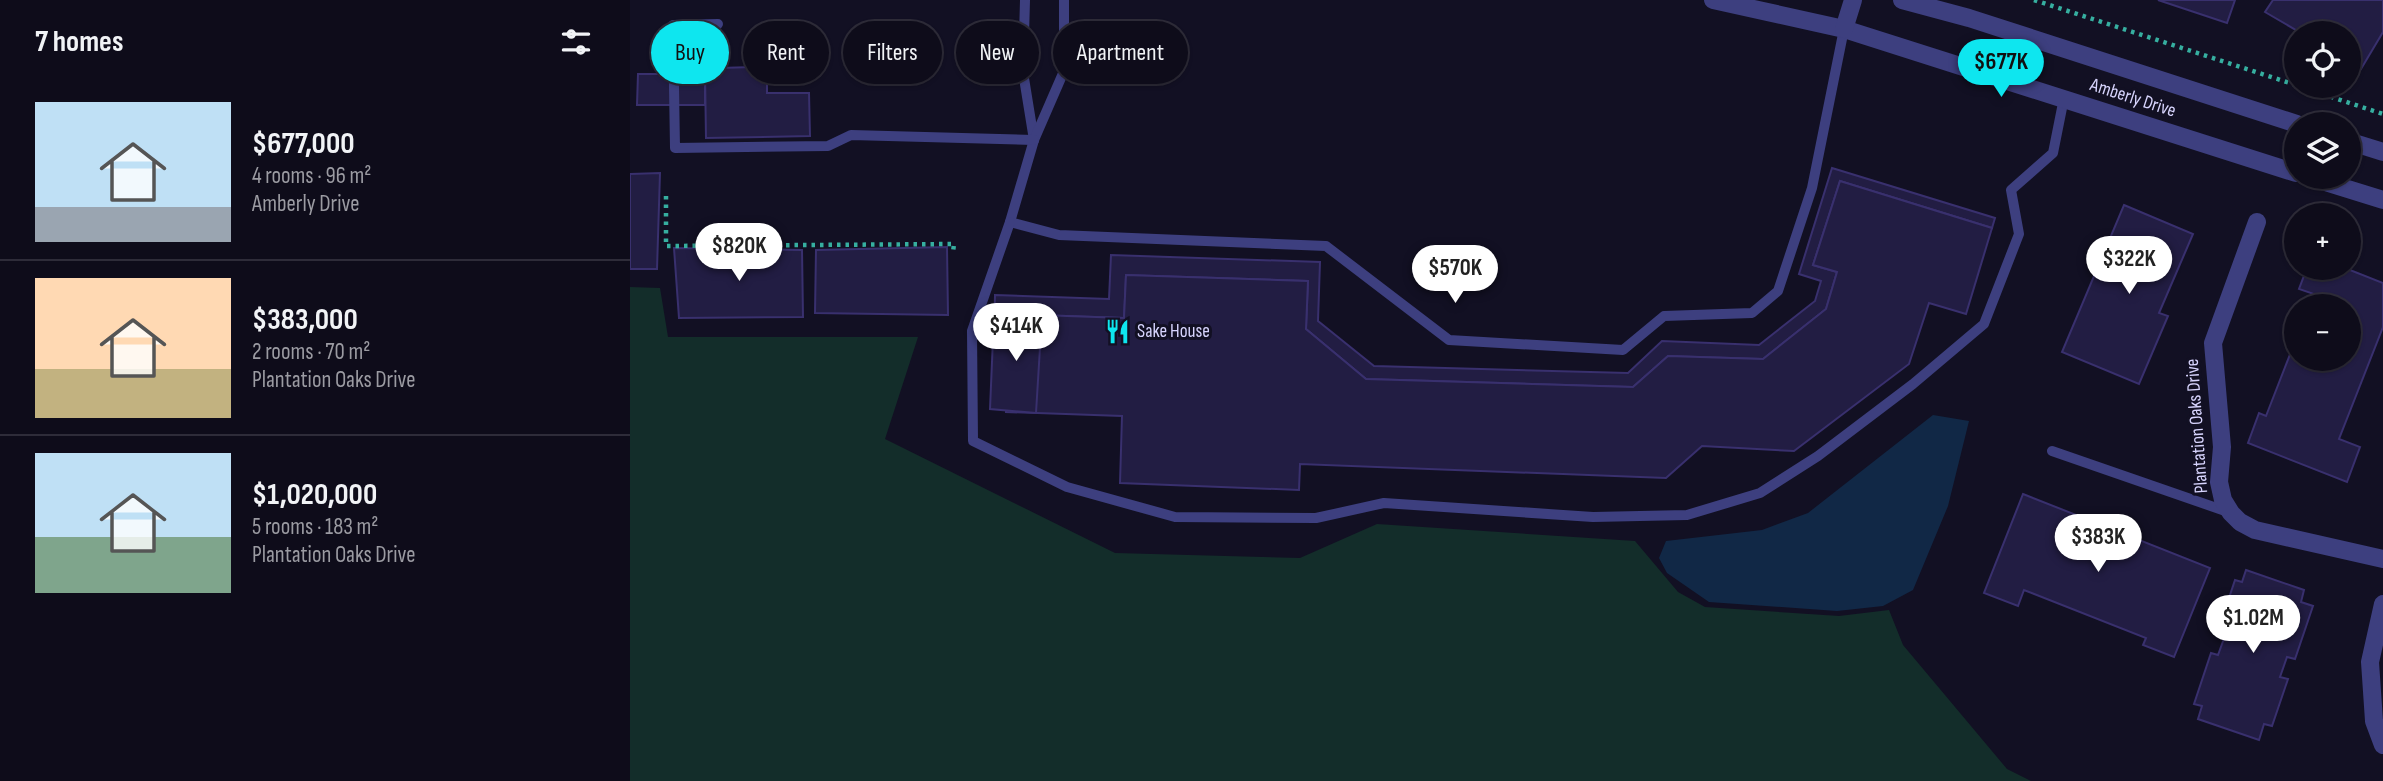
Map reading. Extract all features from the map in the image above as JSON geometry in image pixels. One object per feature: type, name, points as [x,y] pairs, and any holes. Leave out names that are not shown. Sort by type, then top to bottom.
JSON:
[{"type":"street","name":"Amberly Drive","points":[[1713,0],[1844,29],[2284,169]]},
{"type":"street","points":[[1844,29],[1853,0]]},
{"type":"street","name":"Amberly Drive","points":[[1902,0],[1969,18],[2284,120]]},
{"type":"street","points":[[2361,145],[2383,152]]},
{"type":"street","points":[[2348,189],[2383,200]]},
{"type":"street","name":"Plantation Oaks Drive","points":[[2257,222],[2213,343],[2222,447],[2219,482],[2223,500],[2240,522],[2255,530],[2383,559]]},
{"type":"street","points":[[2383,604],[2370,662],[2383,745]]},
{"type":"lane","points":[[1025,0],[1023,72],[1034,140]]},
{"type":"lane","points":[[1064,0],[1064,71],[1034,140],[1010,222],[972,331],[973,442],[1068,486],[1175,517],[1316,518],[1384,503],[1593,517],[1687,515],[1760,493],[1818,456],[1913,384],[1983,324],[2019,234],[2011,190],[2053,153],[2064,98]]},
{"type":"lane","points":[[1010,222],[1059,235],[1326,246],[1449,340],[1623,351],[1664,316],[1752,313],[1778,291],[1812,188],[1844,29]]},
{"type":"lane","points":[[674,84],[675,148],[828,146],[851,135],[1034,140]]},
{"type":"lane","points":[[2052,451],[2231,513]]},
{"type":"path","points":[[2034,0],[2284,81]]},
{"type":"path","points":[[2336,98],[2383,114]]},
{"type":"path","points":[[666,195],[666,246],[954,244],[953,252]]},
{"type":"green space","points":[[630,287],[660,288],[668,337],[918,337],[885,439],[1115,553],[1300,558],[1377,524],[1635,541],[1678,592],[1705,607],[1839,616],[1889,610],[1903,645],[2007,769],[2031,781],[630,781]]},
{"type":"water","points":[[1933,415],[1969,421],[1948,506],[1913,590],[1883,606],[1837,611],[1709,602],[1667,573],[1659,558],[1666,541],[1762,530],[1808,513]]},
{"type":"building","points":[[2158,0],[2235,0],[2227,23]]},
{"type":"building","points":[[2273,0],[2383,0],[2383,32],[2361,69],[2361,21],[2284,23],[2265,12]]},
{"type":"building","points":[[743,67],[743,84],[767,84],[767,93],[809,93],[810,136],[706,138],[705,84],[729,84],[729,68]]},
{"type":"building","points":[[638,74],[651,74],[651,84],[705,84],[705,105],[637,105]]},
{"type":"building","points":[[1832,168],[1995,218],[1992,228],[1840,181],[1813,265],[1837,272],[1826,309],[1763,359],[1668,356],[1633,387],[1366,379],[1306,329],[1308,281],[1126,275],[1124,318],[1011,314],[1010,338],[994,337],[995,295],[1109,299],[1111,255],[1320,262],[1318,321],[1374,366],[1628,373],[1662,341],[1759,345],[1815,301],[1821,281],[1799,274]]},
{"type":"building","points":[[660,173],[657,269],[630,269],[630,174]]},
{"type":"building","points":[[1840,181],[1992,228],[1966,314],[1929,303],[1909,364],[1794,451],[1702,446],[1666,478],[1300,464],[1299,490],[1120,483],[1122,416],[1006,412],[1011,314],[1124,318],[1126,275],[1308,281],[1306,329],[1366,379],[1633,387],[1668,356],[1763,359],[1826,309],[1837,272],[1813,265]]},
{"type":"building","points":[[2124,205],[2193,234],[2159,313],[2168,316],[2139,384],[2062,352]]},
{"type":"building","points":[[947,247],[948,315],[815,313],[816,250]]},
{"type":"building","points":[[674,248],[802,250],[803,317],[679,318]]},
{"type":"building","points":[[2361,274],[2383,283],[2383,327],[2339,439],[2360,447],[2347,482],[2248,443],[2259,413],[2266,416],[2284,370],[2361,371],[2361,294],[2314,294],[2299,289],[2302,280],[2361,280]]},
{"type":"building","points":[[994,315],[1042,315],[1036,413],[990,409]]},
{"type":"building","points":[[2023,494],[2210,568],[2174,657],[2143,645],[2146,638],[2024,590],[2018,606],[1984,593]]},
{"type":"building","points":[[2246,570],[2304,590],[2301,602],[2313,606],[2295,659],[2287,657],[2280,677],[2288,679],[2272,726],[2264,724],[2259,740],[2198,719],[2202,706],[2194,704],[2211,653],[2218,655],[2226,633],[2218,631],[2235,580],[2242,582]]},
{"type":"place","name":"Sake House","points":[[1117,331]]}]
